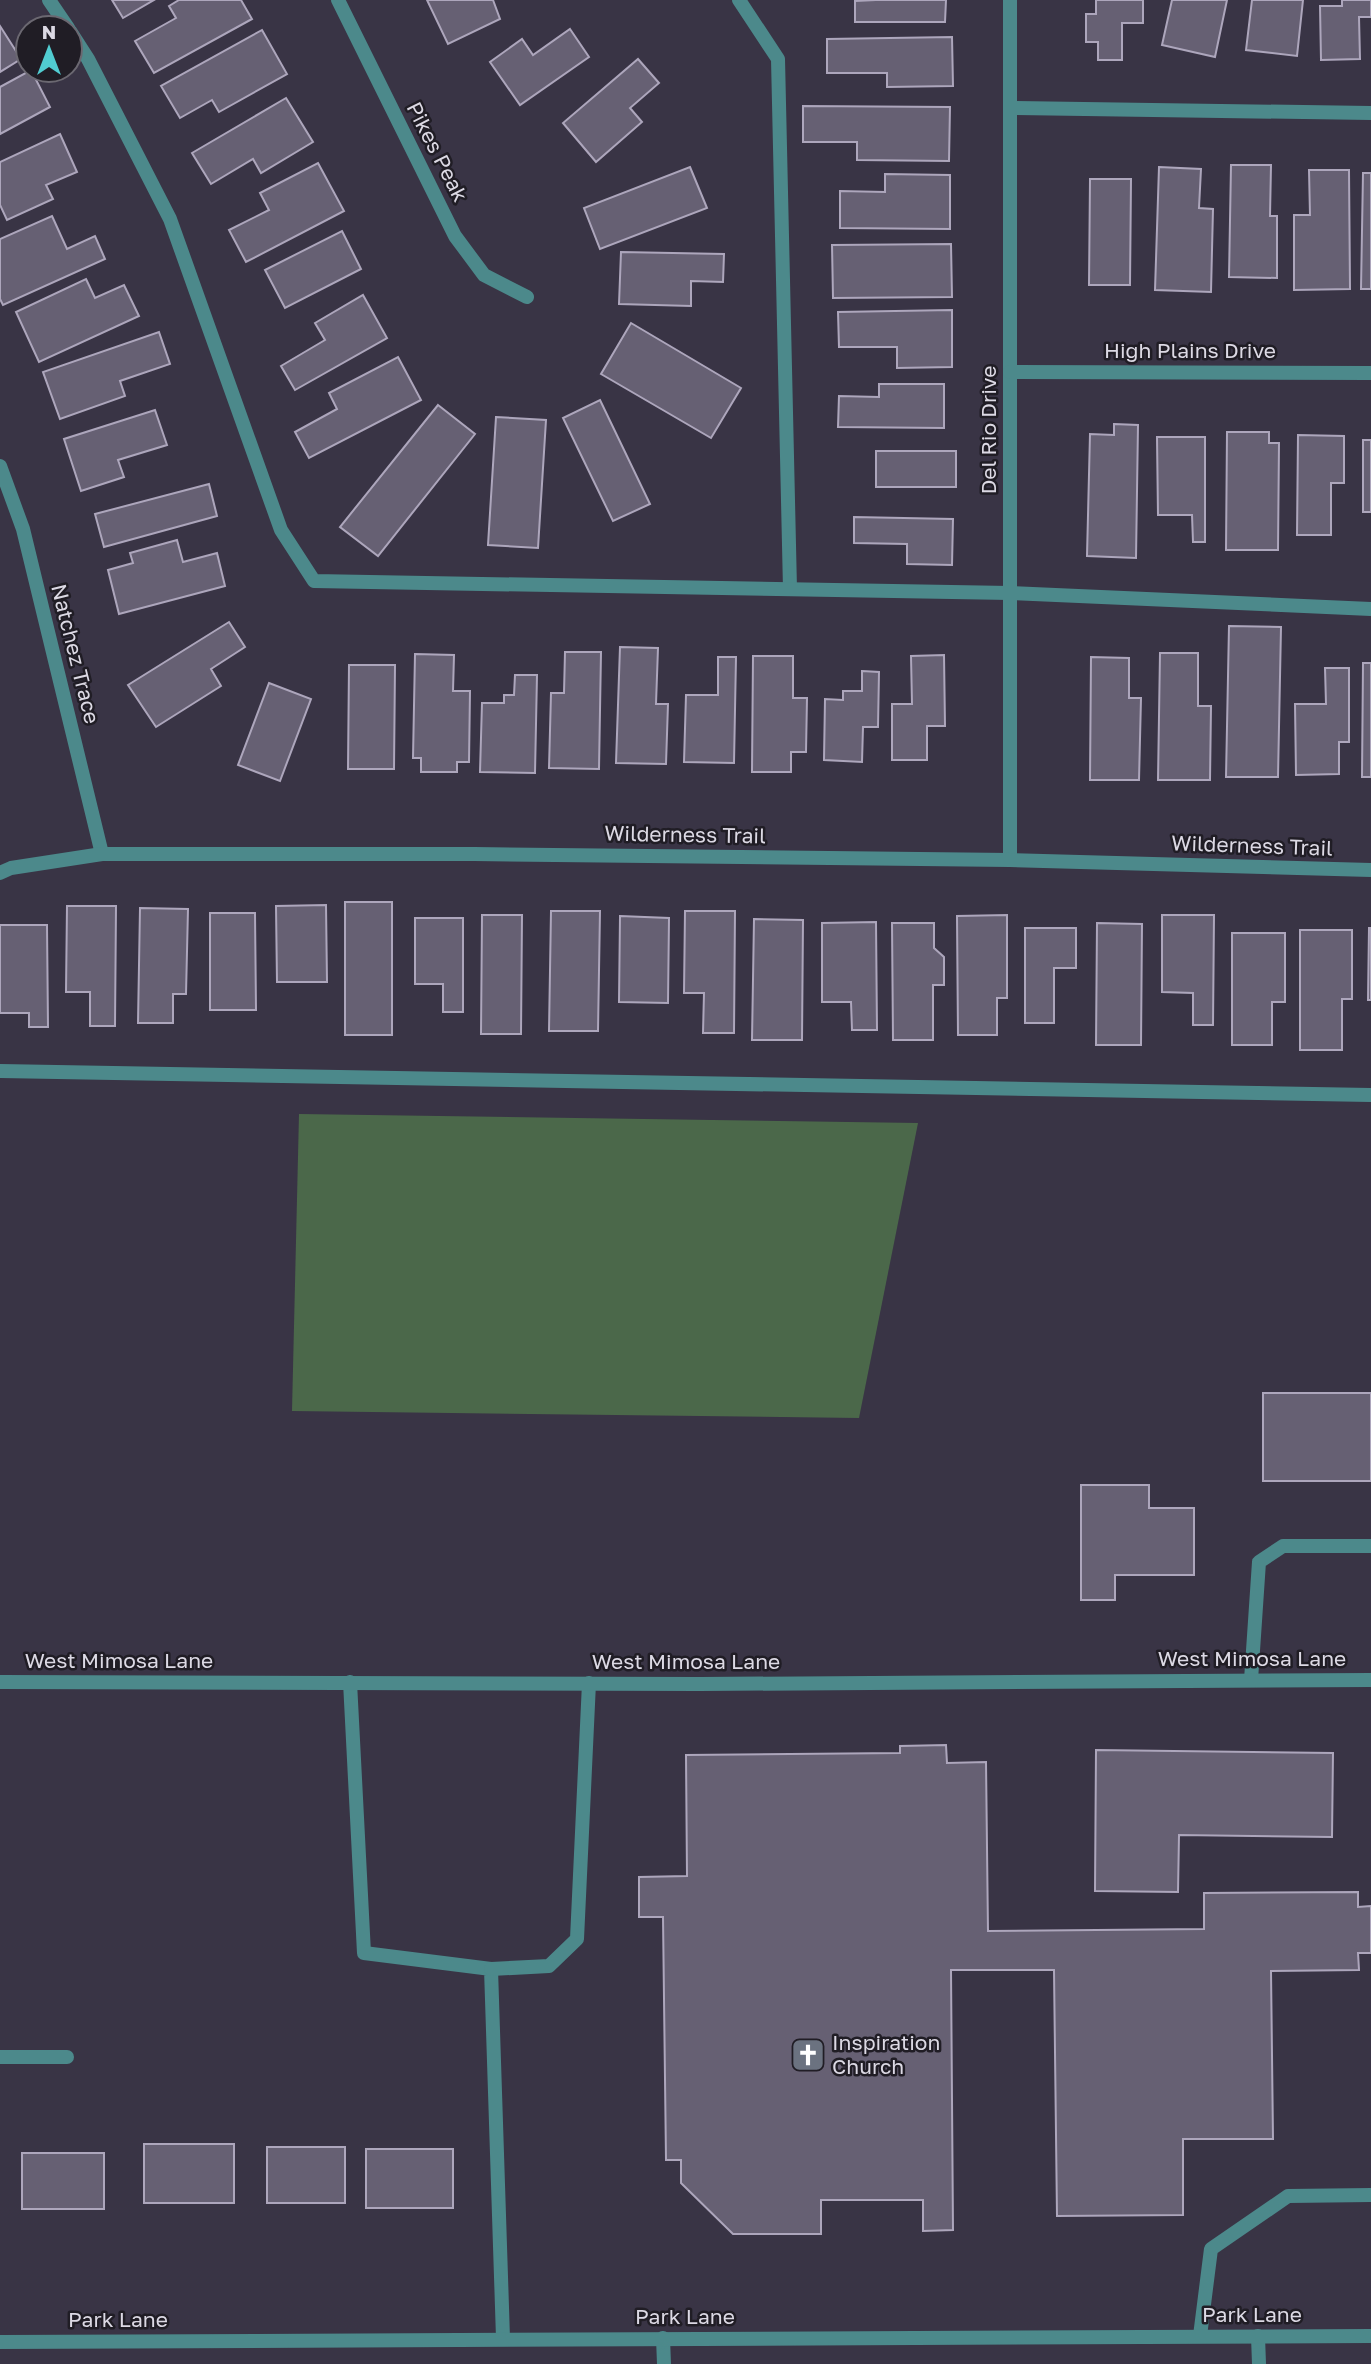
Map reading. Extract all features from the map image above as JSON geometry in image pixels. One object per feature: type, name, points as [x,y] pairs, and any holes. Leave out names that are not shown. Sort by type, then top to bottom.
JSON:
[{"type":"street","name":"Pikes Peak","points":[[338,0],[456,236],[484,275],[527,297]]},
{"type":"street","points":[[740,0],[778,58],[790,589]]},
{"type":"street","name":"Del Rio Drive","points":[[1010,0],[1010,860]]},
{"type":"street","points":[[84,52],[170,219],[281,530],[314,581],[1010,593],[1371,608]]},
{"type":"street","points":[[1010,108],[1371,113]]},
{"type":"street","name":"High Plains Drive","points":[[1010,372],[1371,373]]},
{"type":"street","name":"Natchez Trace","points":[[0,466],[23,529],[102,854]]},
{"type":"street","name":"Wilderness Trail","points":[[0,873],[11,868],[102,854],[488,854],[1010,860],[1371,870]]},
{"type":"street","points":[[0,1071],[1371,1095]]},
{"type":"street","points":[[1251,1681],[1259,1562],[1283,1546],[1371,1546]]},
{"type":"street","name":"West Mimosa Lane","points":[[0,1682],[1371,1681]]},
{"type":"street","points":[[350,1682],[364,1953],[491,1969],[550,1966],[577,1939],[589,1683]]},
{"type":"street","points":[[491,1969],[503,2338]]},
{"type":"street","points":[[0,2057],[67,2057]]},
{"type":"street","points":[[1200,2336],[1211,2249],[1288,2196],[1371,2195]]},
{"type":"street","points":[[1258,2336],[1259,2364]]},
{"type":"street","name":"Park Lane","points":[[0,2342],[1371,2336]]},
{"type":"street","points":[[663,2338],[664,2364]]},
{"type":"green space","points":[[299,1114],[918,1123],[859,1418],[292,1411]]},
{"type":"building","points":[[112,0],[154,0],[123,18]]},
{"type":"building","points":[[179,0],[241,0],[252,19],[154,73],[135,41],[176,18],[169,6]]},
{"type":"building","points":[[427,0],[493,0],[500,19],[448,44]]},
{"type":"building","points":[[946,0],[945,22],[855,22],[855,1]]},
{"type":"building","points":[[1096,0],[1143,0],[1143,23],[1122,23],[1122,60],[1098,60],[1098,42],[1086,42],[1086,14],[1096,14]]},
{"type":"building","points":[[1172,0],[1227,0],[1215,57],[1162,45]]},
{"type":"building","points":[[1252,0],[1303,0],[1297,56],[1246,50]]},
{"type":"building","points":[[1342,0],[1371,0],[1371,17],[1359,17],[1360,59],[1321,60],[1320,6],[1342,6]]},
{"type":"building","points":[[0,26],[14,48],[14,63],[0,72]]},
{"type":"building","points":[[570,29],[589,57],[520,105],[490,62],[522,39],[533,55]]},
{"type":"building","points":[[262,30],[287,74],[219,112],[212,100],[180,118],[161,86]]},
{"type":"building","points":[[952,37],[953,86],[887,87],[887,73],[827,73],[827,39]]},
{"type":"building","points":[[638,59],[659,83],[630,108],[642,122],[596,162],[563,123]]},
{"type":"building","points":[[14,79],[14,84],[38,84],[50,107],[0,134],[0,87]]},
{"type":"building","points":[[286,98],[313,142],[261,173],[253,159],[211,184],[192,153]]},
{"type":"building","points":[[803,106],[950,107],[949,161],[857,160],[857,142],[803,142]]},
{"type":"building","points":[[60,134],[77,172],[46,185],[53,199],[7,220],[0,205],[0,162]]},
{"type":"building","points":[[318,163],[344,211],[246,262],[229,230],[269,210],[260,193]]},
{"type":"building","points":[[1231,165],[1271,165],[1270,216],[1277,216],[1277,278],[1229,277]]},
{"type":"building","points":[[690,167],[707,208],[600,249],[584,208]]},
{"type":"building","points":[[1159,167],[1201,169],[1199,208],[1213,209],[1211,292],[1155,290]]},
{"type":"building","points":[[1309,170],[1349,170],[1350,289],[1294,290],[1294,215],[1310,215]]},
{"type":"building","points":[[1363,173],[1371,173],[1371,289],[1361,289]]},
{"type":"building","points":[[885,174],[950,175],[950,229],[840,228],[840,191],[885,192]]},
{"type":"building","points":[[1090,179],[1131,179],[1130,285],[1089,285]]},
{"type":"building","points":[[52,216],[67,249],[95,236],[105,259],[3,305],[0,299],[0,239]]},
{"type":"building","points":[[342,231],[361,269],[285,308],[265,270]]},
{"type":"building","points":[[951,244],[952,297],[833,298],[832,245]]},
{"type":"building","points":[[621,252],[724,254],[723,282],[691,281],[691,306],[619,304]]},
{"type":"building","points":[[86,279],[95,298],[124,285],[139,316],[39,362],[16,312]]},
{"type":"building","points":[[363,295],[387,338],[295,390],[281,366],[325,340],[315,323]]},
{"type":"building","points":[[952,310],[952,367],[897,368],[897,347],[839,347],[838,312]]},
{"type":"building","points":[[631,323],[741,388],[711,438],[601,374]]},
{"type":"building","points":[[159,332],[170,364],[120,381],[125,396],[60,419],[43,372]]},
{"type":"building","points":[[398,357],[421,400],[309,458],[295,432],[337,409],[329,393]]},
{"type":"building","points":[[879,384],[944,384],[944,428],[838,427],[839,396],[879,397]]},
{"type":"building","points":[[600,400],[650,504],[613,521],[563,418]]},
{"type":"building","points":[[438,405],[475,434],[378,556],[340,527]]},
{"type":"building","points":[[155,410],[167,445],[118,460],[124,477],[81,491],[64,439]]},
{"type":"building","points":[[496,417],[546,420],[538,548],[488,545]]},
{"type":"building","points":[[1114,424],[1138,425],[1136,558],[1087,556],[1090,434],[1114,435]]},
{"type":"building","points":[[1227,432],[1269,432],[1269,443],[1279,443],[1278,550],[1226,550]]},
{"type":"building","points":[[1298,435],[1344,436],[1344,483],[1331,483],[1331,535],[1297,535]]},
{"type":"building","points":[[1157,437],[1205,437],[1205,542],[1193,542],[1192,515],[1158,515]]},
{"type":"building","points":[[1363,440],[1371,440],[1371,512],[1363,512]]},
{"type":"building","points":[[876,451],[956,451],[956,487],[876,487]]},
{"type":"building","points":[[209,484],[217,516],[104,547],[95,514]]},
{"type":"building","points":[[854,517],[953,519],[952,565],[907,564],[907,544],[854,543]]},
{"type":"building","points":[[177,540],[183,562],[217,553],[225,586],[119,614],[108,570],[133,563],[130,553]]},
{"type":"building","points":[[229,622],[245,647],[211,669],[221,686],[156,727],[128,685]]},
{"type":"building","points":[[1229,626],[1281,627],[1278,777],[1226,777]]},
{"type":"building","points":[[620,647],[658,648],[656,704],[668,704],[666,764],[616,763]]},
{"type":"building","points":[[565,652],[601,652],[599,769],[549,768],[551,693],[564,693]]},
{"type":"building","points":[[1160,653],[1198,653],[1198,706],[1211,706],[1210,780],[1158,780]]},
{"type":"building","points":[[415,654],[454,655],[453,691],[470,691],[469,762],[457,762],[457,772],[421,772],[421,758],[413,758]]},
{"type":"building","points":[[944,655],[945,726],[927,726],[927,760],[892,760],[892,704],[912,704],[911,656]]},
{"type":"building","points":[[753,656],[793,656],[793,698],[807,698],[806,752],[791,752],[791,772],[752,772]]},
{"type":"building","points":[[718,657],[736,657],[734,763],[684,762],[686,695],[718,695]]},
{"type":"building","points":[[1091,657],[1129,658],[1129,698],[1141,698],[1139,780],[1090,780]]},
{"type":"building","points":[[1363,663],[1371,663],[1371,777],[1362,777]]},
{"type":"building","points":[[349,665],[395,665],[394,769],[348,769]]},
{"type":"building","points":[[1325,668],[1349,668],[1349,742],[1339,742],[1339,774],[1296,775],[1295,704],[1326,704]]},
{"type":"building","points":[[862,671],[879,672],[878,727],[863,727],[862,762],[824,760],[825,699],[843,700],[843,691],[862,691]]},
{"type":"building","points":[[515,675],[537,675],[535,773],[480,772],[482,703],[504,703],[504,695],[514,695]]},
{"type":"building","points":[[269,683],[311,699],[280,781],[238,765]]},
{"type":"building","points":[[345,902],[392,902],[392,1035],[345,1035]]},
{"type":"building","points":[[326,905],[327,982],[277,982],[276,906]]},
{"type":"building","points":[[67,906],[116,906],[115,1026],[90,1026],[90,992],[66,992]]},
{"type":"building","points":[[140,908],[188,909],[186,994],[173,994],[173,1023],[138,1023]]},
{"type":"building","points":[[551,911],[600,911],[598,1031],[549,1031]]},
{"type":"building","points":[[685,911],[735,911],[734,1033],[703,1033],[704,993],[684,993]]},
{"type":"building","points":[[210,913],[255,913],[256,1010],[210,1010]]},
{"type":"building","points":[[482,915],[522,915],[521,1034],[481,1034]]},
{"type":"building","points":[[1007,915],[1007,998],[997,998],[997,1035],[958,1035],[957,916]]},
{"type":"building","points":[[1162,915],[1214,915],[1213,1025],[1193,1025],[1193,993],[1162,992]]},
{"type":"building","points":[[620,916],[669,918],[668,1003],[619,1002]]},
{"type":"building","points":[[415,918],[463,918],[463,1012],[443,1012],[443,984],[415,984]]},
{"type":"building","points":[[754,919],[803,920],[802,1040],[752,1040]]},
{"type":"building","points":[[876,922],[877,1030],[852,1030],[851,1002],[822,1002],[822,923]]},
{"type":"building","points":[[892,923],[934,923],[934,948],[944,957],[944,985],[933,985],[933,1040],[893,1040]]},
{"type":"building","points":[[1097,923],[1142,924],[1141,1045],[1096,1045]]},
{"type":"building","points":[[0,925],[47,925],[48,1027],[29,1027],[29,1013],[0,1013]]},
{"type":"building","points":[[1025,928],[1076,928],[1076,968],[1054,968],[1054,1023],[1025,1023]]},
{"type":"building","points":[[1371,928],[1371,1000],[1368,1000]]},
{"type":"building","points":[[1300,930],[1352,930],[1352,999],[1342,999],[1342,1050],[1300,1050]]},
{"type":"building","points":[[1232,933],[1285,933],[1285,1002],[1272,1002],[1272,1045],[1232,1045]]},
{"type":"building","points":[[1263,1393],[1371,1393],[1371,1481],[1263,1481]]},
{"type":"building","points":[[1081,1485],[1149,1485],[1149,1508],[1194,1508],[1194,1575],[1115,1575],[1115,1600],[1081,1600]]},
{"type":"building","name":"Inspiration Church","points":[[946,1745],[947,1763],[986,1762],[988,1931],[1204,1929],[1204,1893],[1358,1892],[1358,1907],[1371,1906],[1371,1953],[1358,1953],[1359,1970],[1271,1971],[1273,2139],[1183,2139],[1183,2215],[1057,2216],[1054,1970],[951,1970],[953,2230],[923,2231],[923,2200],[821,2200],[821,2234],[733,2234],[681,2183],[681,2160],[666,2160],[663,1917],[639,1917],[639,1877],[687,1876],[686,1755],[900,1753],[900,1746]]},
{"type":"building","points":[[1096,1750],[1333,1753],[1332,1837],[1179,1835],[1178,1892],[1095,1891]]},
{"type":"building","points":[[144,2144],[234,2144],[234,2203],[144,2203]]},
{"type":"building","points":[[267,2147],[345,2147],[345,2203],[267,2203]]},
{"type":"building","points":[[366,2149],[453,2149],[453,2208],[366,2208]]},
{"type":"building","points":[[22,2153],[104,2153],[104,2209],[22,2209]]},
{"type":"place","name":"Inspiration Church","points":[[808,2055]]}]
